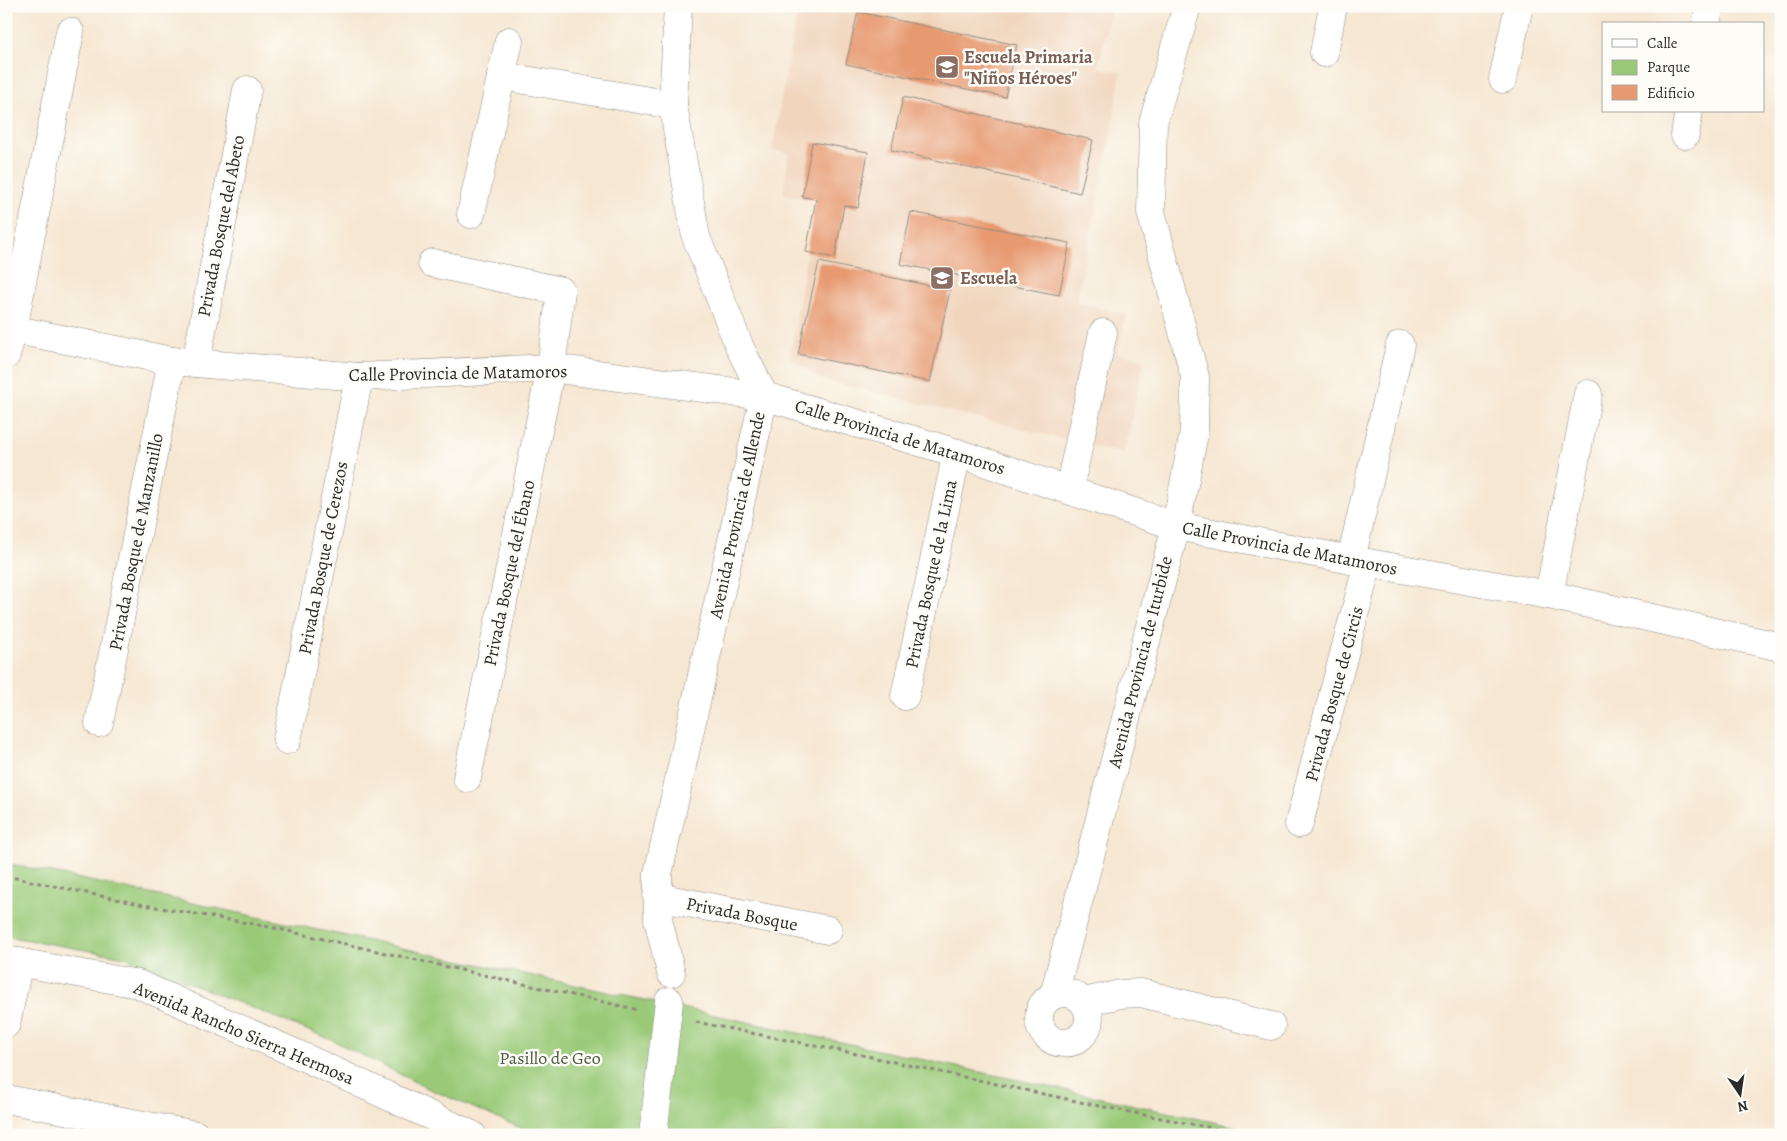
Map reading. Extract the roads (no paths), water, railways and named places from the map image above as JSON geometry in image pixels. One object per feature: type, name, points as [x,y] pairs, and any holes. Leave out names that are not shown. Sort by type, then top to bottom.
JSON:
[{"type":"street","name":"Avenida Provincia de Allende","points":[[671,973],[658,919],[658,874],[764,396],[740,348],[696,237],[673,105],[678,6]]},
{"type":"street","name":"Avenida Provincia de Iturbide","points":[[1054,994],[1176,526],[1194,433],[1195,377],[1151,212],[1153,123],[1187,6]]},
{"type":"street","points":[[1324,54],[1333,6]]},
{"type":"street","points":[[1504,79],[1519,6]]},
{"type":"street","points":[[1706,22],[1710,6]]},
{"type":"street","points":[[6,356],[70,32]]},
{"type":"street","points":[[471,214],[508,40]]},
{"type":"street","points":[[501,76],[673,105]]},
{"type":"street","name":"Privada Bosque del Abeto","points":[[184,362],[247,90]]},
{"type":"street","name":"Privada Bosque del Ébano","points":[[432,263],[561,291],[551,368],[466,778]]},
{"type":"street","name":"Calle Provincia de Matamoros","points":[[10,329],[184,362],[359,377],[551,368],[764,396],[956,453],[1176,526],[1360,562],[1549,595],[1781,647]]},
{"type":"street","points":[[1069,490],[1103,333]]},
{"type":"street","name":"Privada Bosque de Circis","points":[[1299,824],[1360,562],[1400,345]]},
{"type":"street","name":"Privada Bosque de Manzanillo","points":[[99,723],[184,362]]},
{"type":"street","name":"Privada Bosque de Cerezos","points":[[287,740],[359,377]]},
{"type":"street","points":[[1549,595],[1588,394]]},
{"type":"street","name":"Privada Bosque de la Lima","points":[[905,696],[956,453]]},
{"type":"street","name":"Privada Bosque","points":[[657,897],[828,930]]},
{"type":"street","points":[[6,1024],[12,961]]},
{"type":"street","name":"Avenida Rancho Sierra Hermosa","points":[[12,961],[138,984],[297,1054],[472,1135]]},
{"type":"street","points":[[1084,1002],[1121,994],[1142,993],[1271,1026]]},
{"type":"street","points":[[1054,994],[1076,995],[1084,1002],[1089,1012],[1088,1024],[1083,1034],[1074,1041],[1063,1043],[1052,1040],[1043,1032],[1039,1022],[1040,1011],[1045,1001],[1054,994]]},
{"type":"street","points":[[653,1135],[668,1008]]},
{"type":"street","points":[[6,1099],[196,1135]]},
{"type":"place","name":"Escuela Primaria \"Niños Héroes\"","points":[[947,67]]},
{"type":"place","name":"Escuela","points":[[942,278]]},
{"type":"park label","name":"Pasillo de Geo","points":[[550,1058]]}]
